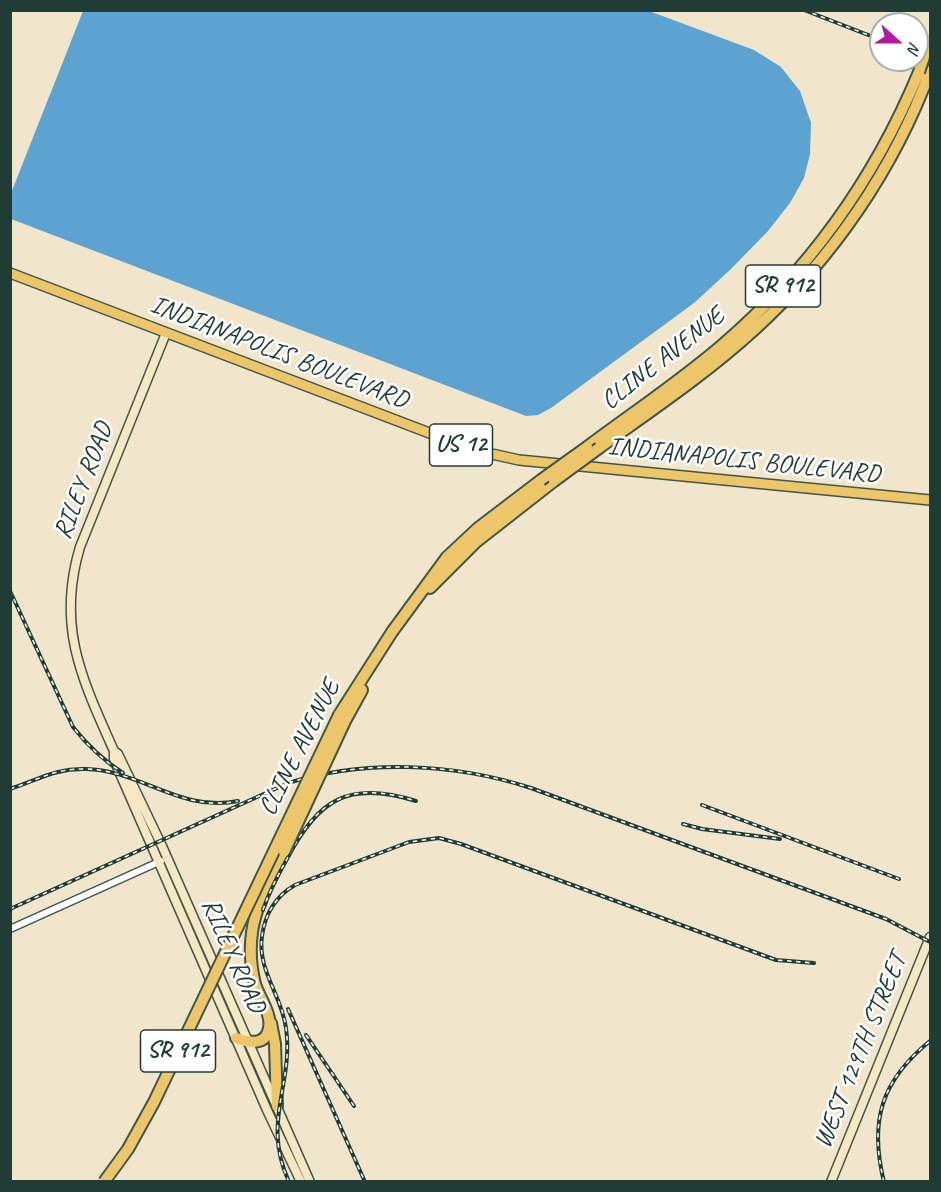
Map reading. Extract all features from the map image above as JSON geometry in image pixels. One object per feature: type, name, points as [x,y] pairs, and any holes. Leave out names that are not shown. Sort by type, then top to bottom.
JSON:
[{"type":"highway","name":"CLINE AVENUE","points":[[408,609],[476,542],[735,346],[769,316],[805,278],[835,241],[871,190],[904,132],[926,73],[930,39]]},
{"type":"highway","name":"CLINE AVENUE","points":[[104,1182],[140,1128],[243,915],[366,670],[408,609],[447,557],[478,528],[720,347],[758,312],[830,230],[865,179],[926,73]]},
{"type":"highway","points":[[277,1106],[274,1033],[253,974],[250,937],[256,911],[343,717],[428,590]]},
{"type":"highway","points":[[236,1038],[249,1043],[264,1039],[270,1027],[269,1020]]},
{"type":"main road","name":"INDIANAPOLIS BOULEVARD","points":[[10,273],[495,456],[930,501]]},
{"type":"main road","name":"RILEY ROAD","points":[[166,333],[83,537],[72,584],[71,614],[76,655],[85,684],[114,751],[115,763],[267,1110],[301,1182]]},
{"type":"main road","name":"RILEY ROAD","points":[[114,751],[118,754],[167,858],[310,1182]]},
{"type":"main road","name":"WEST 129TH STREET","points":[[831,1182],[930,937]]},
{"type":"street","points":[[10,929],[167,858]]},
{"type":"water","points":[[83,11],[649,11],[754,50],[781,67],[800,91],[811,123],[810,154],[804,178],[790,203],[768,231],[730,270],[694,303],[551,408],[538,415],[526,416],[11,219],[11,193]]},
{"type":"railway","points":[[804,10],[869,35]]},
{"type":"railway","points":[[10,591],[73,727],[96,752],[123,773]]},
{"type":"railway","points":[[10,909],[288,783],[348,770],[410,767],[471,773],[531,788],[886,919],[930,942]]},
{"type":"railway","points":[[10,789],[65,770],[86,769],[125,776],[198,801],[217,803],[238,801]]},
{"type":"railway","points":[[263,910],[299,838],[324,809],[354,794],[392,795],[416,801]]},
{"type":"railway","points":[[702,805],[899,879]]},
{"type":"railway","points":[[683,824],[702,829],[780,839]]},
{"type":"railway","points":[[289,1182],[281,1160],[278,1140],[278,1121],[286,1068],[286,1028],[284,1016],[266,972],[261,948],[264,928],[272,906],[295,885],[409,842],[439,838],[461,844],[776,960],[814,963]]},
{"type":"railway","points":[[288,1009],[365,1182]]},
{"type":"railway","points":[[306,1035],[354,1106]]},
{"type":"railway","points":[[884,1182],[878,1140],[883,1104],[900,1071],[930,1041]]}]
